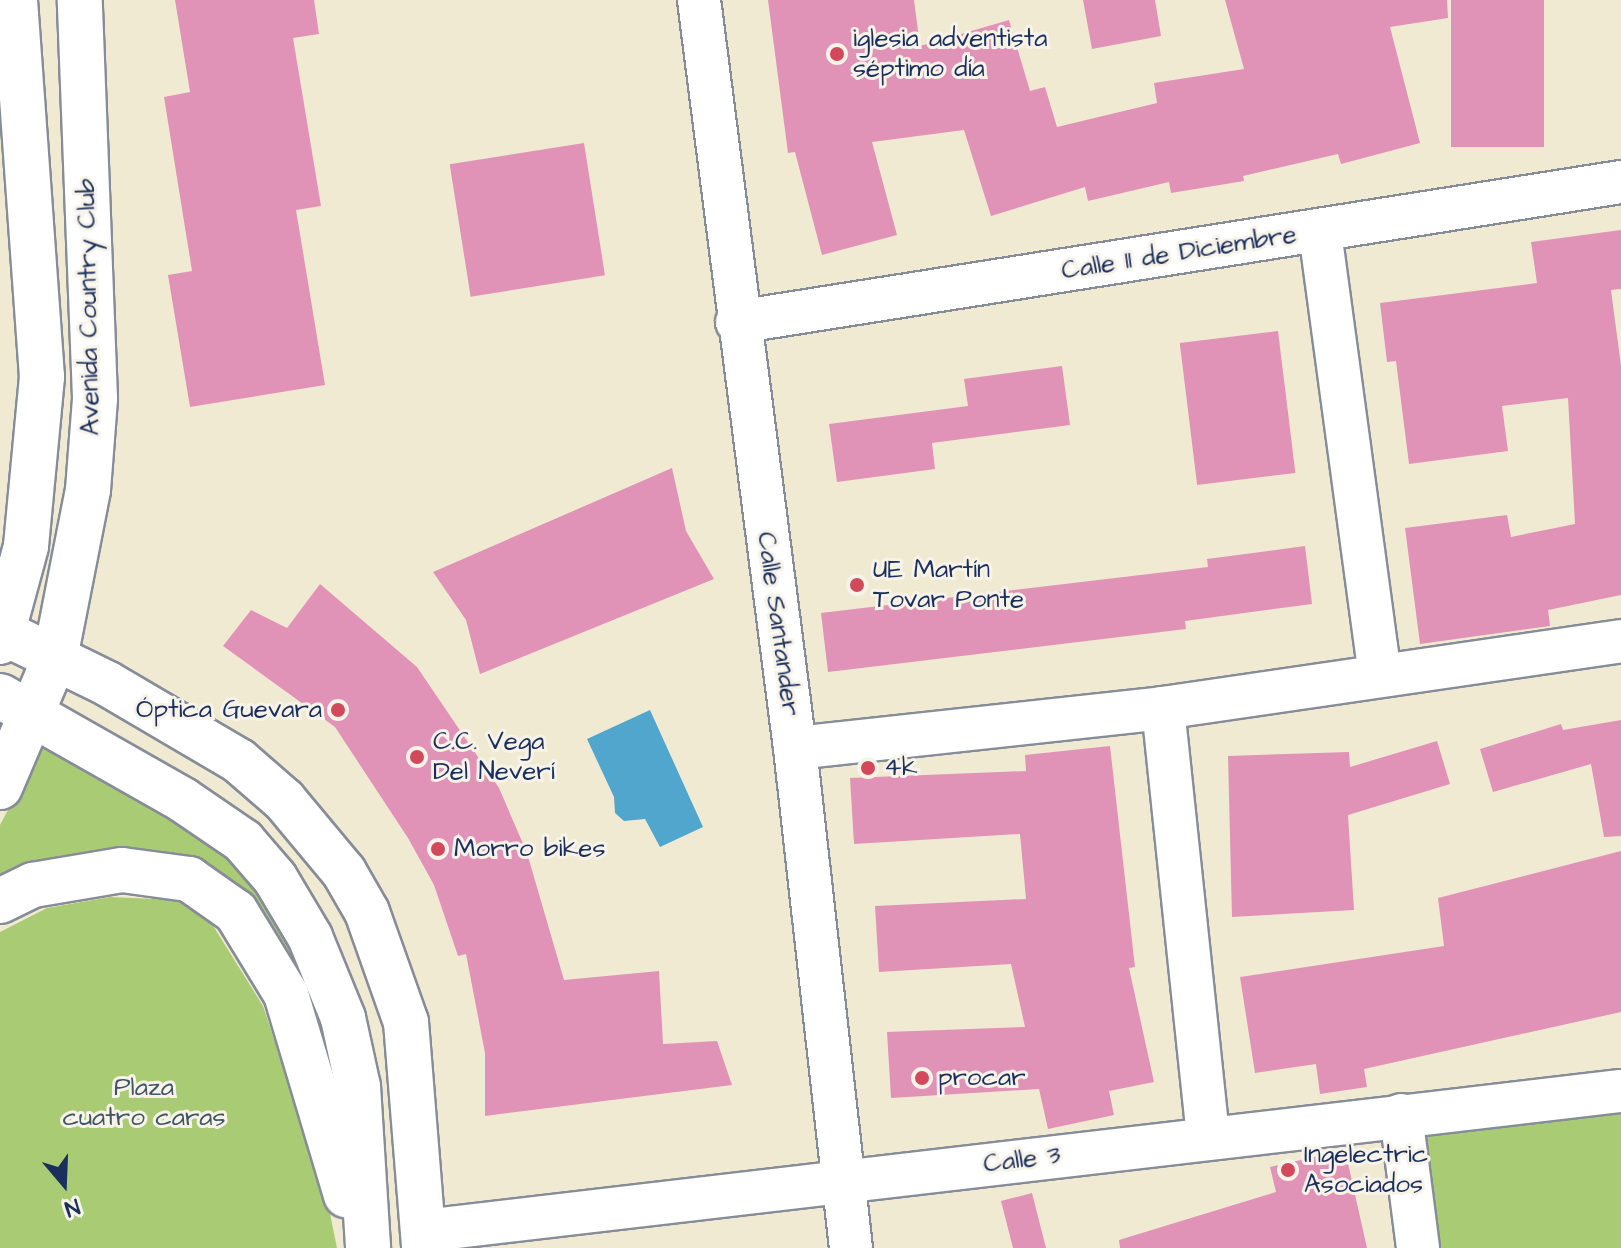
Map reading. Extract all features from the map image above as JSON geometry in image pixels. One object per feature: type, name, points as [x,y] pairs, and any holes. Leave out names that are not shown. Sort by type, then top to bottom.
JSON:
[{"type":"street","name":"Avenida Country Club","points":[[1,635],[28,534],[42,377],[15,0]]},
{"type":"street","name":"Avenida Country Club","points":[[0,787],[17,705],[55,658],[88,490],[95,398],[80,0]]},
{"type":"street","name":"Calle Santander","points":[[699,0],[737,322],[795,748],[851,1248]]},
{"type":"street","name":"Calle 11 de Diciembre","points":[[737,322],[1621,182]]},
{"type":"street","points":[[1320,232],[1380,674]]},
{"type":"street","points":[[1,635],[55,658],[239,761],[284,800],[344,872],[367,912],[406,1022],[424,1240]]},
{"type":"street","points":[[795,748],[1163,708],[1621,641]]},
{"type":"street","points":[[17,705],[243,841],[275,878],[310,937],[343,1018],[358,1087],[368,1248]]},
{"type":"street","points":[[1163,708],[1208,1138]]},
{"type":"street","points":[[0,901],[33,885],[122,870],[189,879],[236,912],[286,994],[360,1248]]},
{"type":"street","name":"Calle 3","points":[[424,1240],[844,1181],[1621,1091]]},
{"type":"street","points":[[1401,1115],[1418,1248]]},
{"type":"green space","points":[[48,735],[226,846],[297,946],[325,1018],[337,1084],[323,1047],[201,869],[0,886],[0,825]]},
{"type":"green space","name":"Plaza cuatro caras","points":[[110,897],[177,900],[212,924],[263,1006],[326,1194],[337,1248],[0,1248],[0,932],[47,908]]},
{"type":"green space","points":[[1621,1111],[1621,1248],[1436,1248],[1423,1129]]},
{"type":"water","points":[[650,710],[703,827],[660,847],[645,819],[624,821],[615,813],[614,797],[587,739]]},
{"type":"building","points":[[175,0],[314,0],[319,34],[293,38],[321,206],[296,210],[325,385],[190,407],[168,275],[192,271],[164,97],[190,92]]},
{"type":"building","points":[[768,0],[914,0],[920,46],[1009,20],[1030,91],[1045,87],[1057,127],[1157,103],[1154,83],[1244,69],[1225,0],[1447,0],[1448,18],[1390,27],[1420,143],[1341,164],[1338,154],[1243,176],[1244,181],[1171,193],[1169,182],[1088,201],[1085,187],[991,216],[964,130],[872,142],[897,235],[822,255],[795,152],[788,153]]},
{"type":"building","points":[[1083,0],[1155,0],[1161,36],[1092,49]]},
{"type":"building","points":[[1451,0],[1544,0],[1544,147],[1451,147]]},
{"type":"building","points":[[584,143],[605,275],[471,297],[450,164]]},
{"type":"building","points":[[1621,230],[1621,289],[1611,290],[1621,366],[1621,595],[1548,610],[1550,626],[1420,644],[1405,528],[1507,515],[1511,537],[1575,524],[1568,398],[1502,406],[1508,451],[1409,464],[1396,361],[1387,362],[1380,303],[1537,283],[1531,242]]},
{"type":"building","points":[[1278,331],[1295,473],[1197,485],[1180,343]]},
{"type":"building","points":[[1062,366],[1070,425],[932,443],[935,469],[837,482],[829,424],[968,406],[964,379]]},
{"type":"building","points":[[672,468],[686,531],[714,579],[480,674],[466,620],[433,572]]},
{"type":"building","points":[[1305,546],[1312,604],[1185,621],[1186,629],[828,672],[821,613],[1208,567],[1207,559]]},
{"type":"building","points":[[320,584],[417,667],[499,788],[527,853],[564,980],[659,971],[663,1044],[717,1041],[732,1085],[485,1116],[485,1053],[466,954],[458,956],[434,885],[408,838],[335,727],[223,646],[251,610],[287,628]]},
{"type":"building","points":[[1621,720],[1621,836],[1604,837],[1591,764],[1493,792],[1480,749],[1561,724],[1563,730]]},
{"type":"building","points":[[1437,741],[1450,784],[1348,815],[1354,910],[1232,917],[1228,756],[1349,752],[1350,767]]},
{"type":"building","points":[[1110,746],[1135,967],[1129,968],[1154,1082],[1109,1091],[1114,1115],[1048,1129],[1039,1089],[891,1098],[887,1032],[1025,1027],[1011,964],[879,972],[875,906],[1026,899],[1020,834],[854,844],[850,778],[1026,771],[1025,755]]},
{"type":"building","points":[[1621,851],[1621,1012],[1364,1069],[1367,1087],[1320,1094],[1316,1064],[1255,1073],[1240,977],[1444,946],[1438,898]]},
{"type":"building","points":[[1345,1150],[1367,1248],[1120,1248],[1119,1240],[1276,1192],[1270,1167]]},
{"type":"building","points":[[1032,1193],[1046,1248],[1013,1248],[1001,1201]]},
{"type":"place","name":"iglesia adventista séptimo día","points":[[837,54]]},
{"type":"place","name":"UE Martín Tovar Ponte","points":[[857,585]]},
{"type":"place","name":"Óptica Guevara","points":[[338,710]]},
{"type":"place","name":"C.C. Vega Del Neverí","points":[[417,757]]},
{"type":"place","name":"4k","points":[[868,768]]},
{"type":"place","name":"Morro bikes","points":[[438,849]]},
{"type":"place","name":"procar","points":[[922,1078]]},
{"type":"place","name":"Ingelectric Asociados","points":[[1288,1170]]}]
